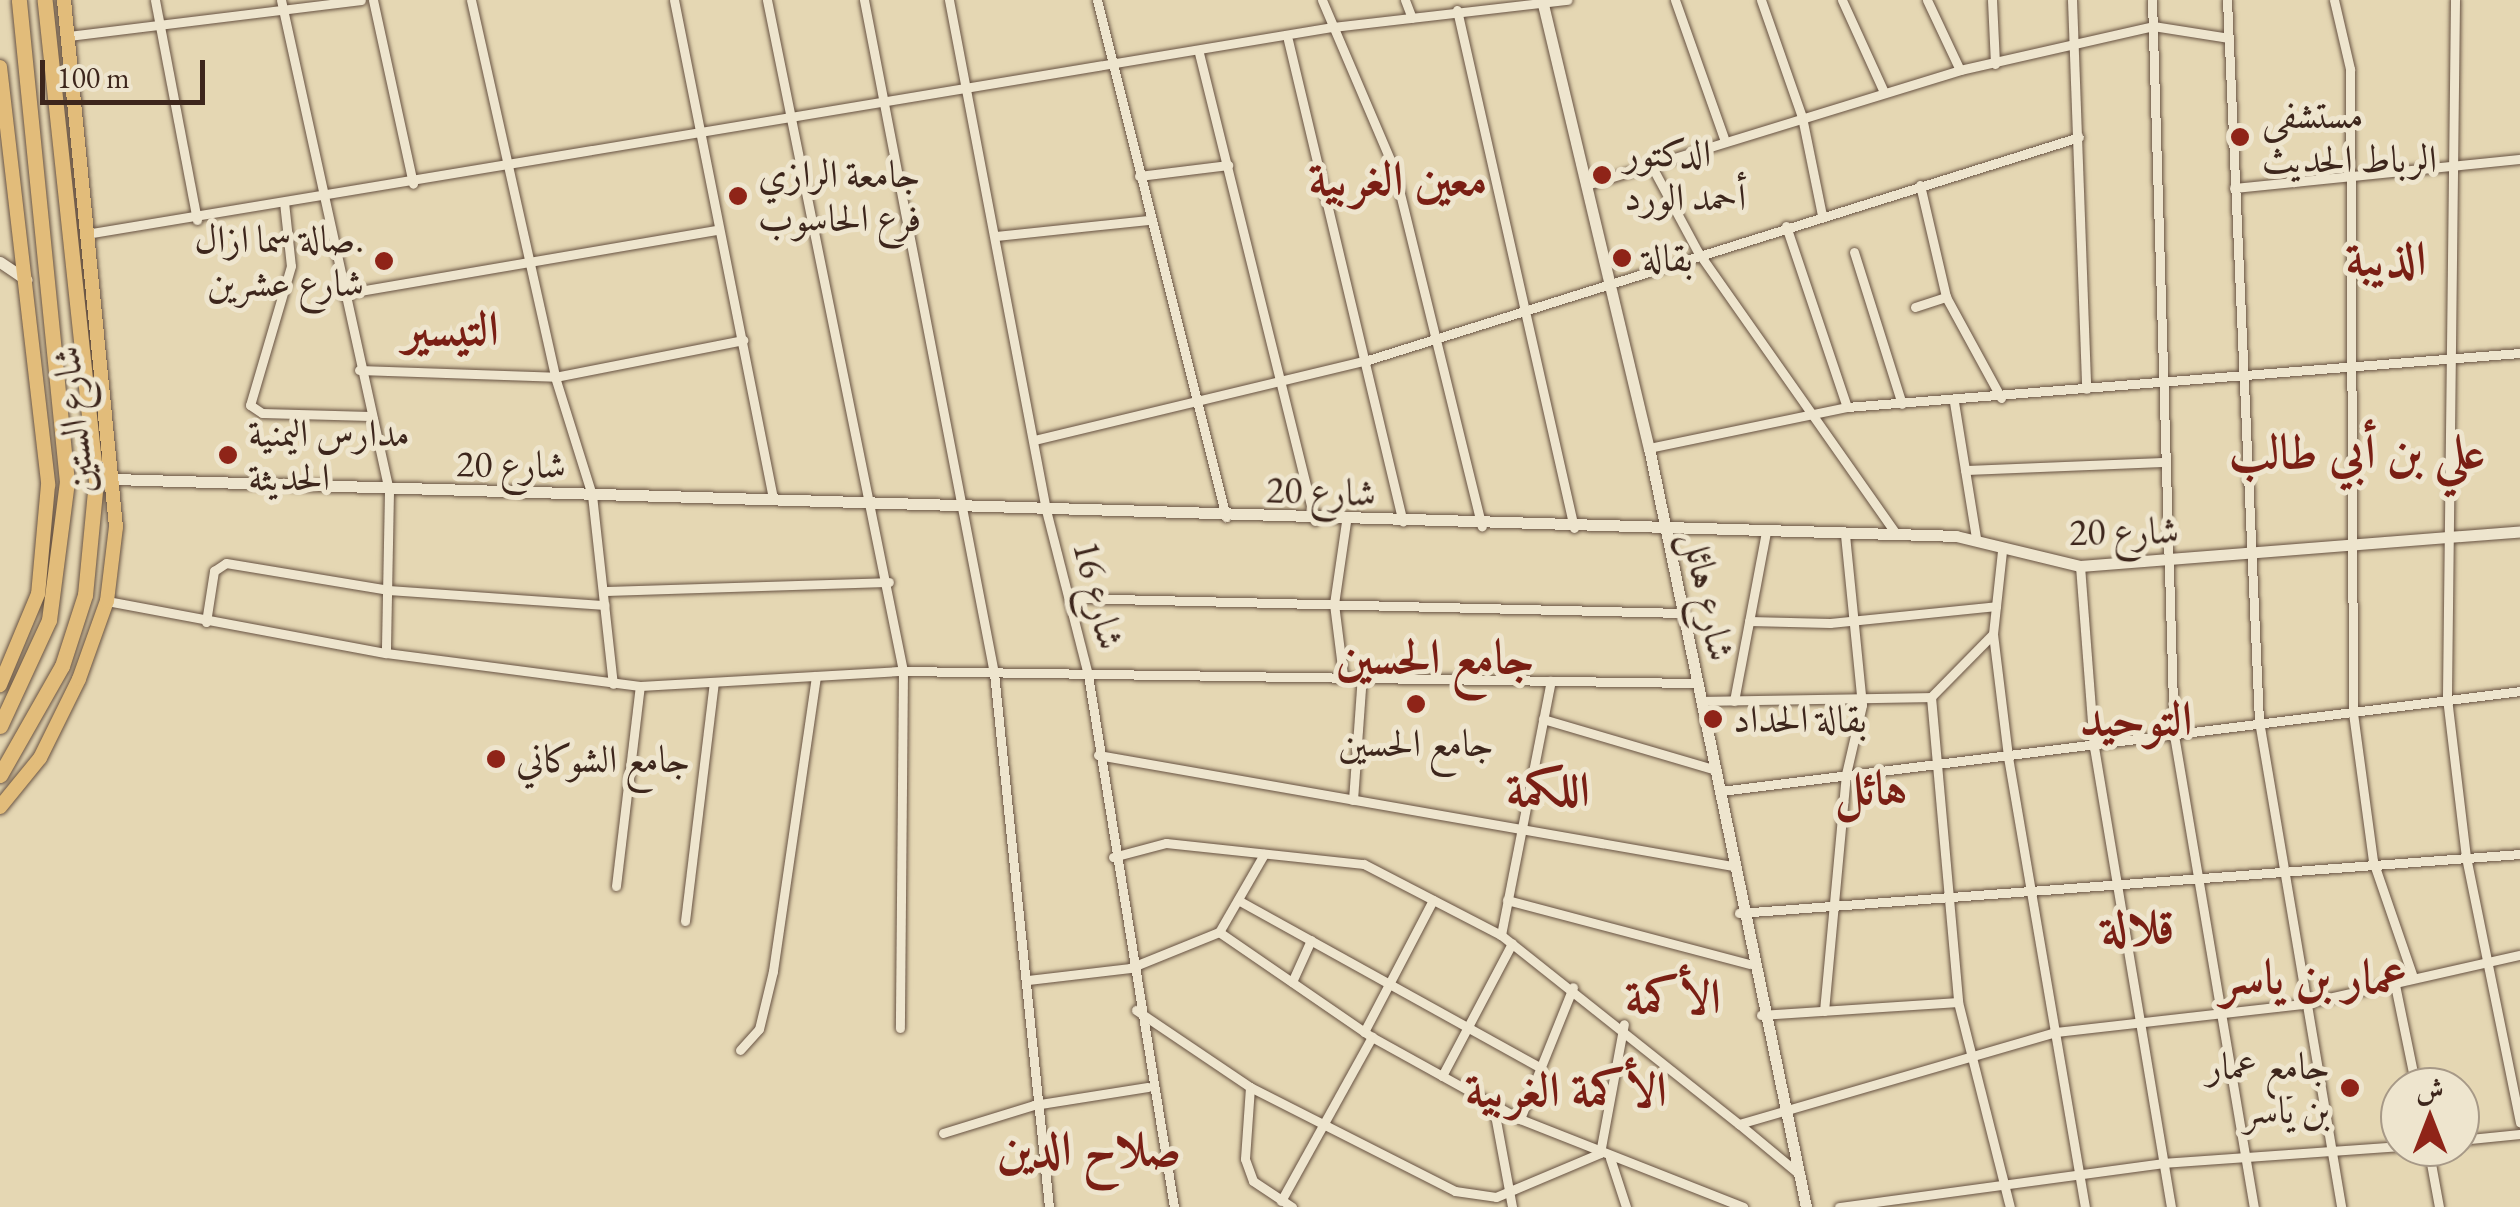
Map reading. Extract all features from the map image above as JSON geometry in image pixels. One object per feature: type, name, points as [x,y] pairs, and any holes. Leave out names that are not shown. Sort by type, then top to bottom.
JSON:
[{"type":"highway","name":"شارع الستين","points":[[0,726],[49,620],[60,570],[66,434],[46,278],[19,0]]},
{"type":"highway","name":"شارع الستين","points":[[0,775],[62,666],[85,595],[96,482],[44,0]]},
{"type":"highway","points":[[27,280],[46,278]]},
{"type":"highway","points":[[82,349],[99,346]]},
{"type":"main road","name":"شارع الستين","points":[[0,807],[40,758],[107,601],[114,479],[84,234],[64,0]]},
{"type":"main road","name":"شارع الستين","points":[[0,67],[48,485],[38,594],[0,686]]},
{"type":"street","points":[[155,0],[197,220]]},
{"type":"street","points":[[69,36],[158,28],[282,5],[361,0]]},
{"type":"street","points":[[374,0],[412,184]]},
{"type":"street","points":[[471,0],[555,377],[592,495],[613,684]]},
{"type":"street","points":[[674,0],[773,498]]},
{"type":"street","points":[[767,0],[795,113],[889,582],[903,670],[900,1028]]},
{"type":"street","points":[[864,0],[889,101],[994,673],[1028,980],[1034,1105],[1048,1207]]},
{"type":"street","name":"شارع 16","points":[[950,0],[1046,510],[1073,598],[1088,675],[1148,1086],[1174,1207]]},
{"type":"street","points":[[1097,0],[1148,220],[1226,517]]},
{"type":"street","points":[[1322,0],[1394,169],[1441,338],[1482,526]]},
{"type":"street","points":[[1405,0],[1412,18]]},
{"type":"street","points":[[84,234],[197,220],[284,202],[412,184],[795,113],[968,93],[1288,40],[1333,27],[1567,0]]},
{"type":"street","points":[[1676,0],[1724,138]]},
{"type":"street","points":[[1761,0],[1802,117],[1822,215]]},
{"type":"street","points":[[1842,0],[1884,92]]},
{"type":"street","points":[[1926,0],[1960,70]]},
{"type":"street","points":[[1992,0],[1995,64]]},
{"type":"street","points":[[2072,0],[2086,389]]},
{"type":"street","points":[[2152,0],[2164,382],[2164,562],[2174,736],[2192,881],[2254,1207]]},
{"type":"street","points":[[2227,0],[2259,722],[2302,1004],[2342,1207]]},
{"type":"street","points":[[2334,0],[2350,69],[2353,713],[2374,861],[2412,974]]},
{"type":"street","points":[[2455,0],[2455,166],[2444,539],[2447,698],[2466,858],[2520,1123]]},
{"type":"street","name":"شارع هائل","points":[[1542,2],[1590,184],[1609,286],[1649,448],[1716,770],[1739,913],[1806,1207]]},
{"type":"street","points":[[282,5],[342,294],[389,492],[386,653]]},
{"type":"street","points":[[1456,10],[1574,528]]},
{"type":"street","points":[[1590,184],[1724,138],[1960,70],[2153,26],[2229,38]]},
{"type":"street","points":[[1288,40],[1368,360],[1404,524]]},
{"type":"street","points":[[1200,54],[1284,382],[1315,521]]},
{"type":"street","points":[[0,141],[7,122]]},
{"type":"street","points":[[1034,440],[1198,404],[1368,360],[1609,286],[1698,252],[2078,138]]},
{"type":"street","points":[[2234,188],[2520,160]]},
{"type":"street","points":[[1650,163],[1698,252],[1897,536]]},
{"type":"street","points":[[1138,176],[1228,165]]},
{"type":"street","points":[[1920,185],[1946,297],[2001,398]]},
{"type":"street","points":[[284,202],[292,266],[250,405],[262,413],[370,416]]},
{"type":"street","points":[[996,236],[1148,220]]},
{"type":"street","points":[[1786,226],[1847,407]]},
{"type":"street","points":[[342,294],[718,230]]},
{"type":"street","points":[[1854,252],[1902,404]]},
{"type":"street","points":[[0,262],[27,280]]},
{"type":"street","points":[[1915,307],[1946,297]]},
{"type":"street","points":[[359,370],[555,377],[743,340]]},
{"type":"street","points":[[1649,448],[1814,418],[1847,407],[2243,379],[2520,352]]},
{"type":"street","points":[[1954,402],[1976,538]]},
{"type":"street","points":[[1965,470],[2164,462]]},
{"type":"street","name":"شارع 20","points":[[114,479],[389,492],[773,498],[1404,524],[1976,538],[2002,550],[2080,566],[2252,556],[2520,530]]},
{"type":"street","points":[[1343,675],[1334,604],[1346,522]]},
{"type":"street","points":[[1734,701],[1766,532]]},
{"type":"street","points":[[1824,1011],[1846,774],[1862,705],[1844,535]]},
{"type":"street","points":[[2002,550],[1994,634],[2008,756],[2085,1207]]},
{"type":"street","points":[[206,622],[214,570],[226,563],[389,590],[604,605]]},
{"type":"street","points":[[2080,566],[2094,747],[2171,1207]]},
{"type":"street","points":[[602,591],[889,582]]},
{"type":"street","points":[[1073,598],[1681,614]]},
{"type":"street","points":[[107,601],[386,653],[640,686],[903,670],[1362,675],[1698,684]]},
{"type":"street","points":[[1749,621],[1853,618],[1996,606]]},
{"type":"street","points":[[1702,702],[1862,705],[1931,697],[1994,634]]},
{"type":"street","points":[[1352,800],[1362,675]]},
{"type":"street","points":[[740,1050],[759,1029],[773,971],[816,676]]},
{"type":"street","points":[[1500,934],[1551,680]]},
{"type":"street","points":[[685,921],[714,683]]},
{"type":"street","points":[[616,886],[640,686]]},
{"type":"street","points":[[1720,791],[2520,691]]},
{"type":"street","points":[[1931,697],[1943,898],[1958,1002],[2010,1207]]},
{"type":"street","points":[[1543,719],[1716,770]]},
{"type":"street","points":[[1098,755],[1733,866]]},
{"type":"street","points":[[1113,857],[1166,842],[1364,864],[1500,934],[1624,1024],[1798,1173]]},
{"type":"street","points":[[1028,980],[1130,968],[1219,932],[1264,854]]},
{"type":"street","points":[[1739,913],[1943,898],[2033,897],[2374,861],[2520,854]]},
{"type":"street","points":[[1238,900],[1539,1066]]},
{"type":"street","points":[[1281,1201],[1433,900]]},
{"type":"street","points":[[1507,900],[1750,964]]},
{"type":"street","points":[[1219,932],[1368,1035],[1520,1119],[1733,1207],[1742,1207]]},
{"type":"street","points":[[1292,982],[1310,940]]},
{"type":"street","points":[[1442,1076],[1512,943]]},
{"type":"street","points":[[1739,1124],[2056,1032],[2302,1004],[2412,974],[2520,955]]},
{"type":"street","points":[[2394,980],[2412,1067]]},
{"type":"street","points":[[1520,1119],[1573,987]]},
{"type":"street","points":[[1761,1015],[1958,1002]]},
{"type":"street","points":[[1136,1010],[1250,1087],[1325,1119],[1456,1191],[1509,1192],[1605,1156]]},
{"type":"street","points":[[1624,1024],[1605,1156],[1626,1207]]},
{"type":"street","points":[[943,1133],[1034,1105],[1148,1086]]},
{"type":"street","points":[[1250,1087],[1245,1158],[1253,1181],[1292,1207]]},
{"type":"street","points":[[1492,1104],[1512,1207]]},
{"type":"street","points":[[2480,1138],[2520,1134]]},
{"type":"street","points":[[1839,1207],[1926,1202],[2163,1163],[2380,1148]]},
{"type":"street","points":[[2432,1167],[2439,1207]]},
{"type":"place","name":"مستشفى الرباط الحديث","points":[[2240,137]]},
{"type":"place","name":"الدكتور أحمد الورد","points":[[1602,175]]},
{"type":"place","name":"جامعة الرازي فرع الحاسوب","points":[[738,196]]},
{"type":"place","name":"بقالة","points":[[1622,258]]},
{"type":"place","name":"صالة سما ازال. شارع عشرين","points":[[384,261]]},
{"type":"place","name":"مدارس اليمنية الحديثة","points":[[228,455]]},
{"type":"place","name":"جامع الحسين","points":[[1416,704]]},
{"type":"place","name":"بقالة الحداد","points":[[1713,719]]},
{"type":"place","name":"جامع الشوكاني","points":[[496,759]]},
{"type":"place","name":"جامع عمار بن ياسر","points":[[2350,1088]]},
{"type":"district","name":"معين الغربية","points":[[1398,179]]},
{"type":"district","name":"الذيبة","points":[[2386,259]]},
{"type":"district","name":"التيسير","points":[[451,329]]},
{"type":"district","name":"علي بن أبي طالب","points":[[2357,452]]},
{"type":"district","name":"جامع الحسين","points":[[1435,657]]},
{"type":"district","name":"التوحيد","points":[[2136,719]]},
{"type":"district","name":"هائل","points":[[1871,788]]},
{"type":"district","name":"اللكمة","points":[[1548,790]]},
{"type":"district","name":"قلالة","points":[[2138,927]]},
{"type":"district","name":"عمار بن ياسر","points":[[2314,977]]},
{"type":"district","name":"الأكمة","points":[[1673,997]]},
{"type":"district","name":"الأكمة الغربية","points":[[1566,1090]]},
{"type":"district","name":"صلاح الدين","points":[[1089,1149]]}]
